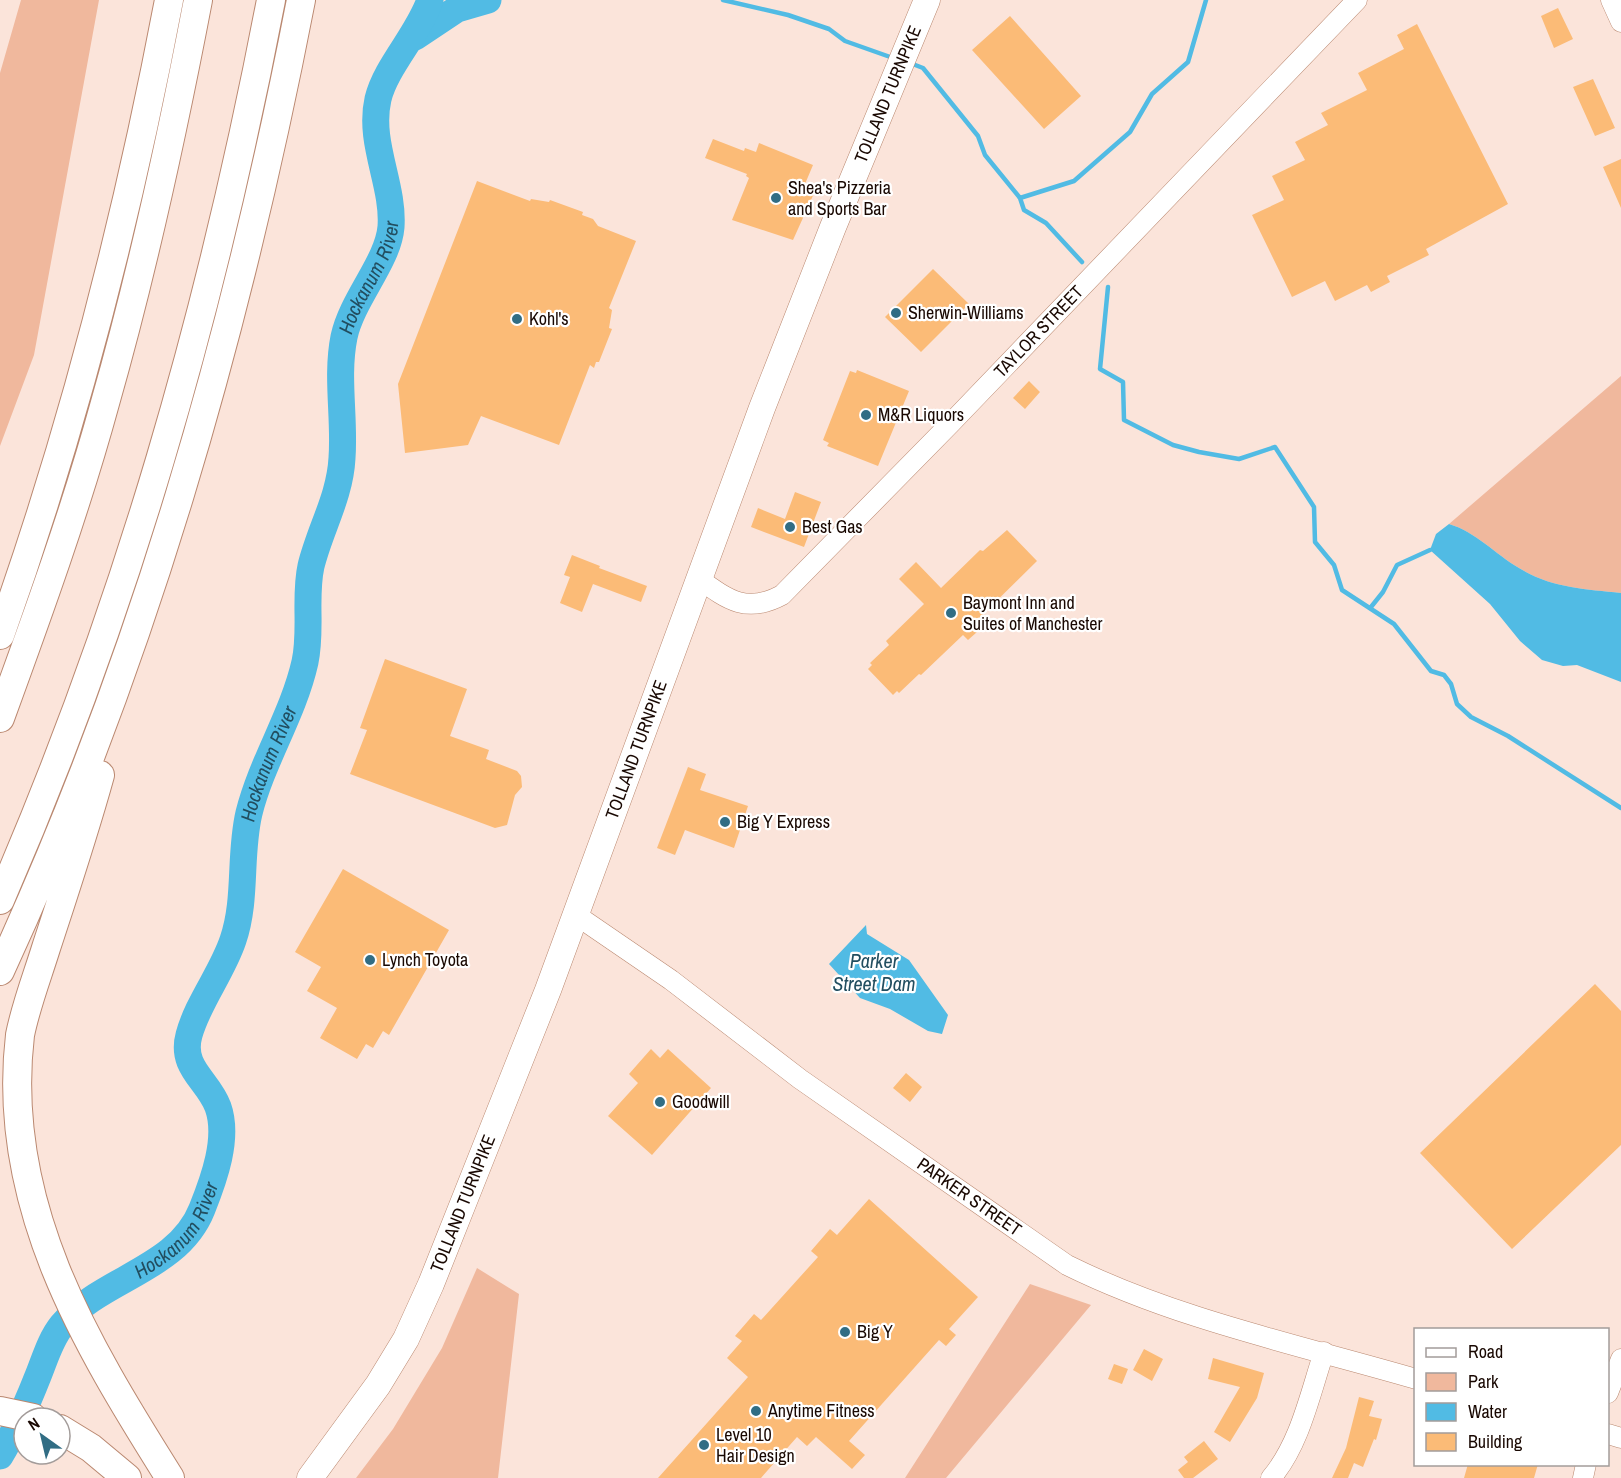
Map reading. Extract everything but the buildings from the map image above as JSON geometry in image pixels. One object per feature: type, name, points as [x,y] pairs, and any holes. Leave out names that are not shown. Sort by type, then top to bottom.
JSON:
[{"type":"highway","points":[[0,635],[46,496],[98,319],[146,120],[169,0]]},
{"type":"highway","points":[[0,717],[62,542],[105,404],[165,165],[198,0]]},
{"type":"highway","points":[[0,900],[78,708],[124,578],[173,423],[230,200],[271,0]]},
{"type":"highway","points":[[0,971],[85,771],[148,597],[188,472],[231,320],[268,164],[301,0]]},
{"type":"highway","points":[[148,597],[86,827],[27,1008],[17,1050],[13,1105],[17,1164],[28,1214],[55,1282],[88,1343],[170,1478]]},
{"type":"highway","points":[[72,1436],[91,1448],[127,1478]]},
{"type":"main road","name":"TOLLAND TURNPIKE","points":[[310,1478],[365,1406],[422,1306],[482,1159],[576,915],[816,269],[927,0]]},
{"type":"street","name":"TAYLOR STREET","points":[[699,579],[721,595],[746,605],[766,603],[782,595],[1240,125],[1357,0]]},
{"type":"street","name":"PARKER STREET","points":[[576,915],[671,980],[800,1079],[1067,1265],[1114,1288],[1176,1310],[1414,1378]]},
{"type":"street","points":[[1271,1478],[1281,1467],[1296,1436],[1324,1352]]},
{"type":"street","points":[[1609,1390],[1621,1359]]},
{"type":"green space","points":[[21,0],[99,0],[34,355],[0,446],[0,73]]},
{"type":"green space","points":[[1621,376],[1621,593],[1581,589],[1543,580],[1519,568],[1468,532],[1449,524]]},
{"type":"green space","points":[[477,1268],[519,1294],[498,1478],[356,1478],[393,1429],[442,1348]]},
{"type":"green space","points":[[1030,1284],[1091,1305],[946,1478],[905,1478]]},
{"type":"water","points":[[1449,524],[1468,532],[1519,568],[1543,580],[1568,587],[1621,593],[1621,682],[1577,665],[1563,666],[1542,660],[1520,641],[1490,604],[1430,550],[1436,534]]},
{"type":"water","name":"Parker Street Dam","points":[[866,925],[867,934],[909,960],[948,1015],[942,1034],[928,1031],[890,1009],[860,998],[829,964]]},
{"type":"waterway","name":"Hockanum River","points":[[0,1456],[25,1407],[51,1343],[62,1325],[78,1309],[157,1260],[175,1246],[191,1230],[202,1209],[215,1172],[221,1145],[221,1119],[214,1098],[196,1073],[188,1056],[189,1035],[198,1011],[233,940],[240,909],[244,845],[249,813],[293,701],[305,662],[311,566],[334,500],[342,458],[341,367],[344,337],[354,309],[384,254],[391,227],[389,195],[376,132],[378,99],[388,75],[418,26],[430,0]]},
{"type":"waterway","points":[[415,37],[457,9],[488,0]]},
{"type":"waterway","points":[[723,0],[788,15],[829,29],[845,41],[893,58]]},
{"type":"waterway","points":[[910,63],[923,68],[978,136],[985,155],[1020,198],[1074,181],[1130,132],[1152,94],[1188,62],[1206,0]]},
{"type":"waterway","points":[[1020,198],[1024,210],[1046,223],[1082,262]]},
{"type":"waterway","points":[[1108,287],[1100,369],[1123,382],[1124,420],[1173,445],[1199,452],[1239,459],[1275,447],[1314,507],[1315,542],[1334,565],[1342,590],[1394,624],[1431,671],[1444,675],[1451,684],[1457,704],[1471,717],[1508,736],[1621,808]]},
{"type":"waterway","points":[[1371,607],[1383,592],[1397,565],[1430,550]]},
{"type":"place","name":"Shea's Pizzeria and Sports Bar","points":[[776,198]]},
{"type":"place","name":"Sherwin-Williams","points":[[896,313]]},
{"type":"place","name":"Kohl's","points":[[517,319]]},
{"type":"place","name":"M&R Liquors","points":[[866,415]]},
{"type":"place","name":"Best Gas","points":[[790,527]]},
{"type":"place","name":"Baymont Inn and Suites of Manchester","points":[[951,613]]},
{"type":"place","name":"Big Y Express","points":[[725,822]]},
{"type":"place","name":"Lynch Toyota","points":[[370,960]]},
{"type":"place","name":"Goodwill","points":[[660,1102]]},
{"type":"place","name":"Big Y","points":[[845,1332]]},
{"type":"place","name":"Anytime Fitness","points":[[756,1411]]},
{"type":"place","name":"Level 10 Hair Design","points":[[704,1445]]}]
